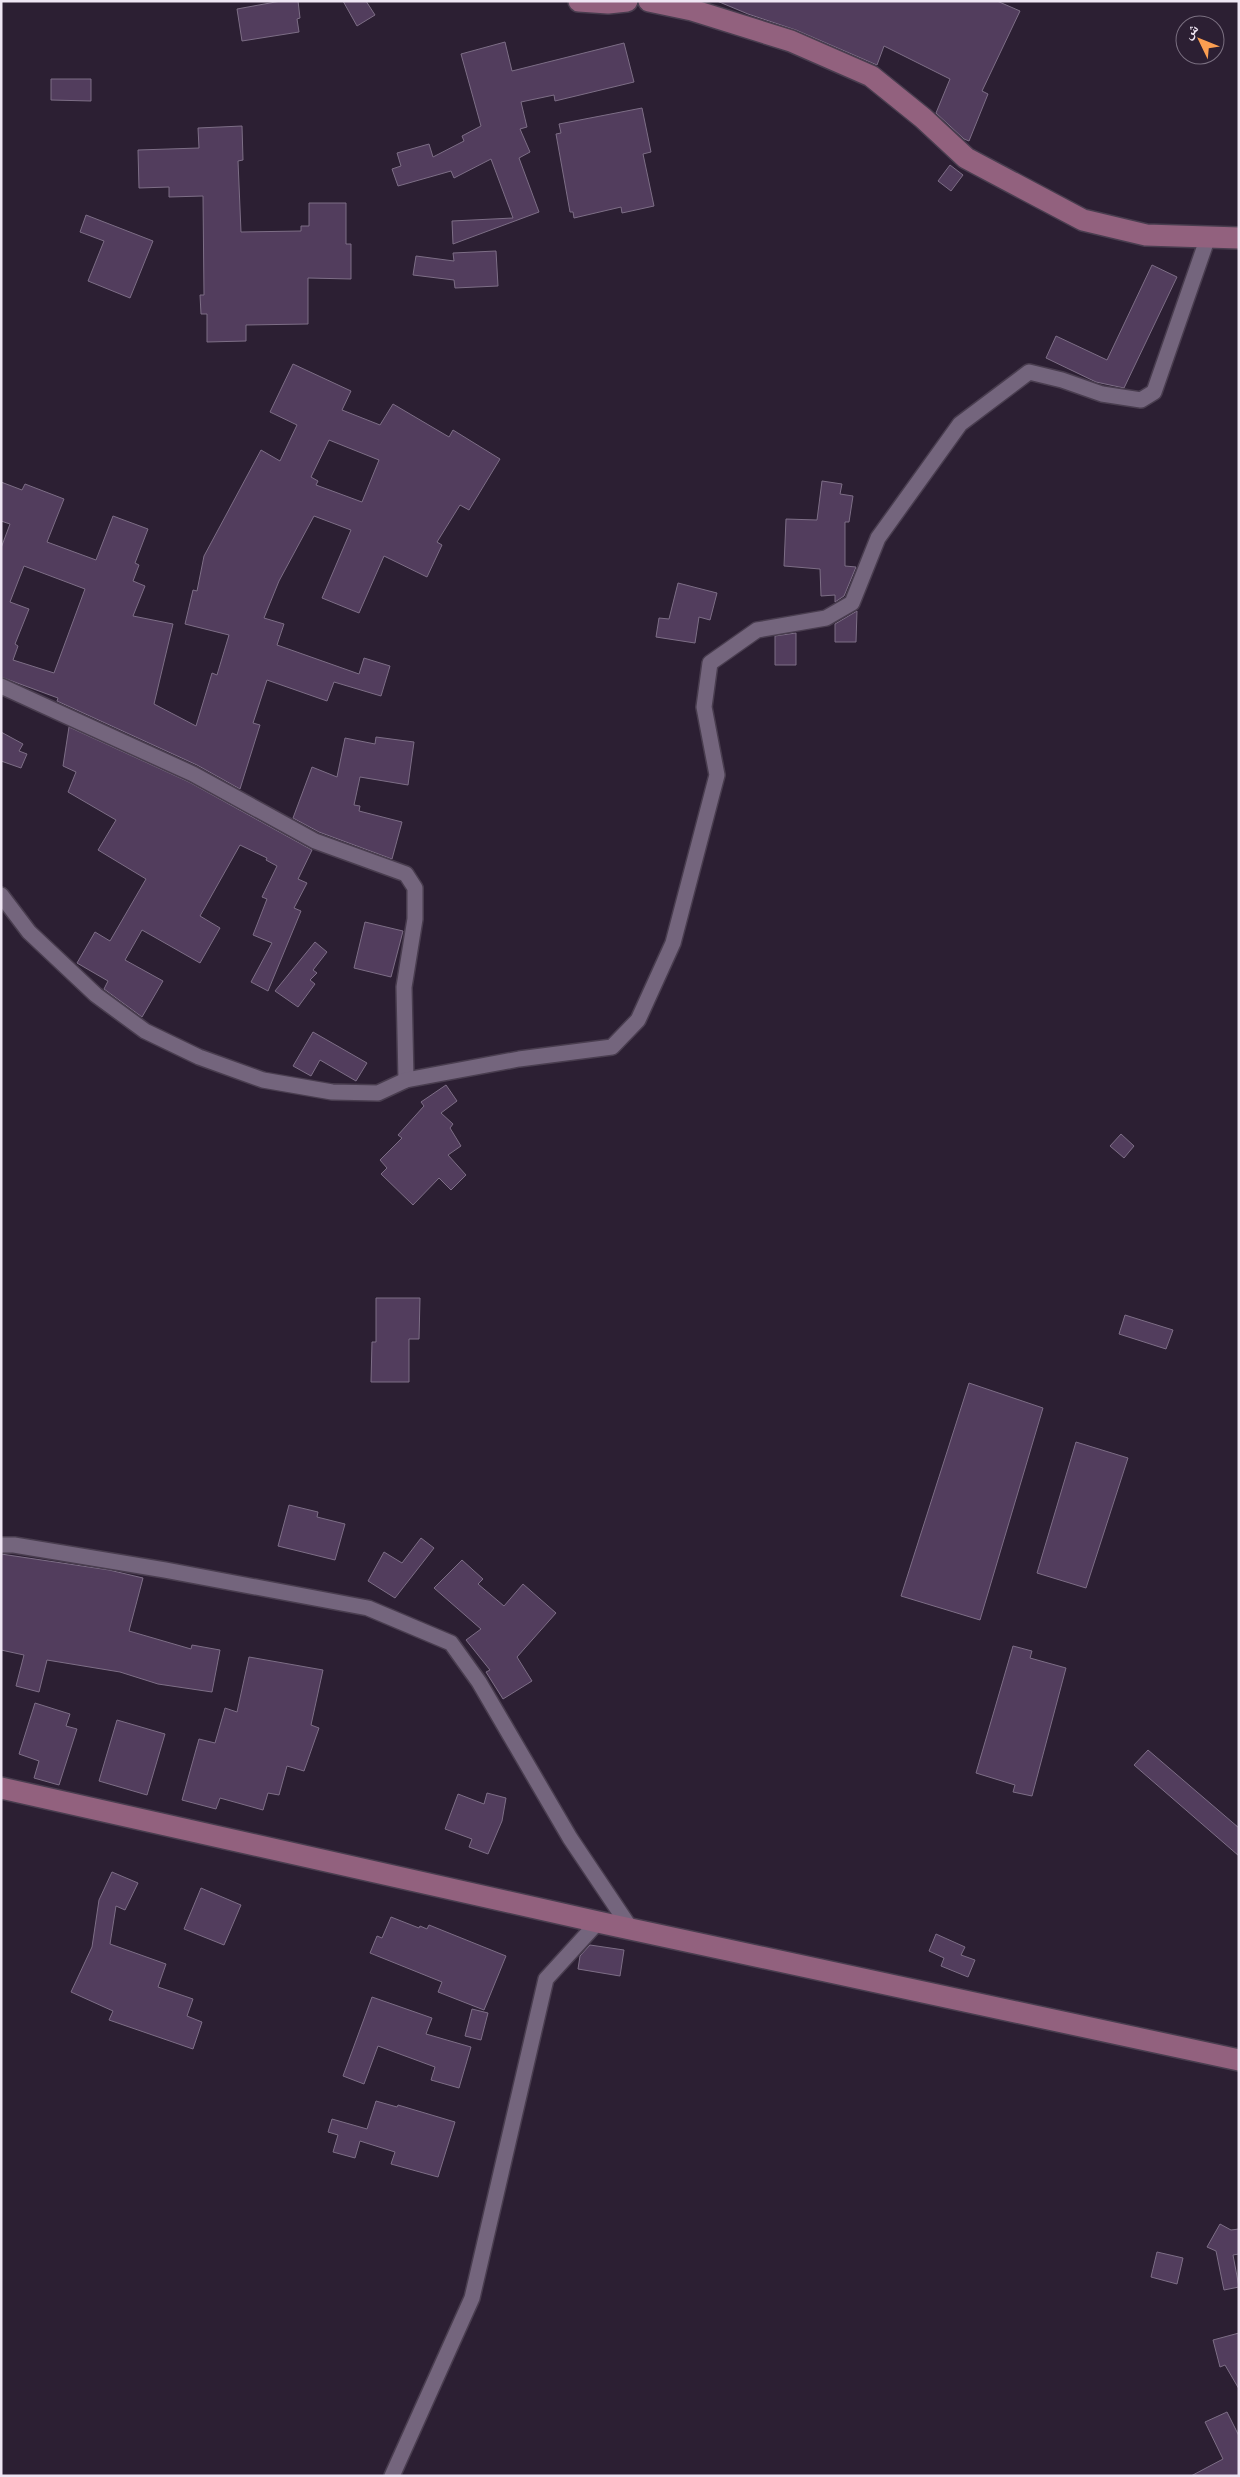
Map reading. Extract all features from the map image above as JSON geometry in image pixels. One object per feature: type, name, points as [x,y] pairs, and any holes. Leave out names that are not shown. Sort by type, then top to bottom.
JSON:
[{"type":"main road","points":[[579,1],[608,3],[627,1]]},
{"type":"main road","points":[[649,1],[694,6],[791,41],[871,76],[923,118],[966,158],[1083,220],[1146,234],[1239,238]]},
{"type":"main road","points":[[1,1788],[598,1922],[1239,2060]]},
{"type":"street","points":[[1,895],[29,932],[96,995],[145,1031],[199,1057],[263,1080],[332,1092],[378,1093],[406,1080],[519,1059],[612,1047],[638,1020],[673,943],[717,775],[704,708],[710,663],[757,630],[826,618],[852,602],[878,538],[960,424],[1030,372],[1111,396],[1141,400],[1154,392],[1208,237]]},
{"type":"street","points":[[1,686],[193,774],[315,842],[406,874],[415,888],[415,919],[404,987],[406,1080]]},
{"type":"street","points":[[1,1545],[14,1545],[165,1570],[368,1608],[450,1644],[479,1682],[570,1838],[631,1929]]},
{"type":"street","points":[[392,2476],[472,2298],[546,1978],[598,1922]]},
{"type":"building","points":[[281,1],[298,1],[300,18],[297,19],[299,32],[242,41],[237,9]]},
{"type":"building","points":[[343,1],[366,1],[375,15],[357,26]]},
{"type":"building","points":[[717,1],[997,1],[1020,11],[982,91],[988,94],[969,141],[964,139],[936,113],[950,79],[884,46],[877,65],[796,30],[748,14]]},
{"type":"building","points":[[505,42],[512,71],[624,43],[634,82],[555,101],[554,95],[521,102],[527,127],[520,129],[530,152],[519,158],[539,212],[453,244],[452,221],[513,218],[491,159],[454,178],[451,171],[398,186],[392,169],[401,166],[397,153],[429,144],[433,157],[464,141],[462,136],[481,126],[461,54]]},
{"type":"building","points":[[51,79],[91,79],[91,101],[51,100]]},
{"type":"building","points":[[642,108],[651,152],[643,154],[654,206],[622,213],[621,207],[574,218],[573,212],[570,212],[556,134],[561,133],[559,124]]},
{"type":"building","points":[[242,126],[243,160],[238,161],[241,232],[301,231],[301,226],[309,226],[309,203],[346,203],[346,244],[351,244],[351,279],[308,278],[308,324],[246,325],[246,341],[207,342],[207,314],[201,314],[200,295],[204,295],[203,196],[169,197],[169,187],[139,188],[138,150],[199,148],[198,128]]},
{"type":"building","points":[[950,165],[963,175],[951,191],[938,181]]},
{"type":"building","points":[[86,215],[153,241],[130,298],[88,281],[104,241],[80,232]]},
{"type":"building","points":[[496,251],[498,286],[455,288],[454,280],[413,275],[416,256],[454,261],[453,253]]},
{"type":"building","points":[[1152,265],[1177,277],[1124,388],[1096,382],[1046,358],[1056,336],[1107,360]]},
{"type":"building","points":[[293,364],[351,391],[342,410],[380,425],[393,404],[449,437],[453,430],[500,459],[469,510],[460,505],[437,542],[442,545],[427,577],[384,556],[359,613],[322,598],[351,530],[314,516],[279,581],[264,618],[284,624],[277,645],[359,674],[364,658],[390,666],[381,696],[334,682],[327,701],[267,680],[253,723],[260,725],[240,789],[197,765],[57,701],[58,698],[1,677],[1,548],[10,524],[1,521],[1,482],[22,490],[25,484],[64,499],[47,542],[96,560],[113,516],[148,529],[135,563],[139,565],[133,581],[145,586],[133,616],[173,624],[154,704],[196,726],[212,673],[217,675],[229,635],[185,624],[193,590],[197,591],[204,556],[261,450],[280,461],[297,425],[270,412]],"holes":[[[329,440],[379,460],[362,502],[316,485],[318,481],[311,477]],[[24,566],[85,589],[54,673],[13,660],[18,646],[15,644],[29,609],[10,602]]]},
{"type":"building","points":[[822,481],[842,484],[840,494],[853,496],[849,522],[845,522],[845,566],[856,567],[844,596],[835,602],[835,595],[821,596],[820,569],[784,566],[786,519],[817,520]]},
{"type":"building","points":[[678,583],[717,593],[710,620],[699,617],[695,643],[656,637],[659,618],[669,619]]},
{"type":"building","points":[[857,611],[856,642],[835,642],[835,624]]},
{"type":"building","points":[[796,633],[796,665],[775,665],[775,636]]},
{"type":"building","points":[[69,727],[189,782],[312,850],[298,879],[307,883],[294,908],[301,911],[268,991],[251,982],[272,943],[253,935],[267,899],[262,897],[277,866],[266,860],[267,858],[240,845],[200,916],[220,928],[200,963],[142,930],[125,960],[163,981],[142,1017],[104,989],[108,981],[77,963],[95,932],[110,941],[146,879],[98,850],[116,820],[68,792],[76,772],[63,766]]},
{"type":"building","points":[[1,732],[23,744],[19,751],[27,754],[21,768],[1,761]]},
{"type":"building","points":[[376,737],[414,742],[408,785],[360,777],[354,805],[360,806],[359,811],[402,822],[392,859],[319,832],[293,818],[312,767],[337,777],[345,738],[375,744]]},
{"type":"building","points":[[365,922],[403,931],[391,977],[354,968]]},
{"type":"building","points":[[315,942],[327,952],[313,970],[317,973],[310,980],[315,984],[298,1007],[275,991]]},
{"type":"building","points":[[313,1032],[367,1063],[356,1081],[320,1060],[311,1076],[293,1066]]},
{"type":"building","points":[[446,1085],[457,1101],[441,1113],[453,1124],[450,1128],[461,1146],[448,1155],[466,1175],[451,1190],[439,1178],[413,1205],[381,1174],[387,1168],[380,1160],[402,1138],[398,1135],[424,1106],[421,1102]]},
{"type":"building","points":[[1121,1134],[1134,1146],[1124,1158],[1110,1146]]},
{"type":"building","points":[[376,1298],[420,1298],[419,1339],[409,1339],[409,1382],[371,1382],[372,1342],[376,1342]]},
{"type":"building","points":[[1125,1315],[1173,1330],[1166,1349],[1119,1334]]},
{"type":"building","points":[[969,1383],[1043,1408],[980,1620],[901,1596]]},
{"type":"building","points":[[1076,1442],[1128,1458],[1086,1588],[1037,1573]]},
{"type":"building","points":[[289,1505],[318,1512],[317,1517],[345,1524],[335,1560],[278,1546]]},
{"type":"building","points":[[421,1538],[434,1548],[395,1598],[368,1581],[384,1552],[402,1563]]},
{"type":"building","points":[[1,1554],[109,1570],[143,1578],[129,1631],[191,1649],[192,1645],[220,1650],[212,1692],[158,1684],[120,1672],[47,1660],[39,1692],[16,1686],[24,1655],[1,1650]]},
{"type":"building","points":[[462,1560],[483,1579],[478,1584],[504,1606],[523,1584],[556,1613],[517,1657],[532,1681],[503,1699],[486,1672],[490,1670],[466,1640],[481,1629],[434,1588]]},
{"type":"building","points":[[1013,1646],[1032,1651],[1030,1658],[1066,1668],[1032,1796],[1013,1792],[1015,1785],[976,1773]]},
{"type":"building","points":[[249,1657],[323,1670],[311,1725],[319,1728],[304,1771],[287,1766],[279,1795],[268,1793],[263,1810],[220,1798],[216,1809],[182,1800],[199,1739],[215,1743],[225,1708],[237,1712]]},
{"type":"building","points":[[35,1703],[70,1714],[66,1726],[77,1729],[59,1785],[34,1778],[39,1761],[19,1754]]},
{"type":"building","points":[[117,1720],[165,1734],[147,1795],[99,1781]]},
{"type":"building","points":[[1148,1750],[1239,1828],[1239,1856],[1134,1765]]},
{"type":"building","points":[[487,1793],[506,1798],[502,1821],[488,1854],[469,1847],[472,1839],[445,1829],[458,1794],[484,1804]]},
{"type":"building","points":[[112,1872],[138,1883],[125,1910],[116,1906],[110,1944],[166,1964],[158,1987],[193,1999],[187,2016],[202,2022],[193,2049],[109,2020],[113,2011],[71,1992],[92,1947],[99,1900]]},
{"type":"building","points":[[201,1888],[241,1905],[224,1945],[184,1929]]},
{"type":"building","points":[[391,1917],[419,1928],[420,1926],[427,1929],[429,1925],[506,1956],[484,2010],[438,1992],[442,1982],[370,1953],[377,1936],[382,1938]]},
{"type":"building","points":[[936,1934],[965,1947],[961,1955],[975,1960],[968,1977],[941,1966],[944,1958],[929,1951]]},
{"type":"building","points":[[590,1945],[624,1950],[620,1976],[578,1969],[580,1956]]},
{"type":"building","points":[[372,1997],[432,2018],[426,2034],[471,2047],[459,2088],[431,2080],[435,2067],[378,2046],[364,2084],[343,2076]]},
{"type":"building","points":[[472,2009],[488,2013],[481,2040],[465,2036]]},
{"type":"building","points":[[376,2101],[397,2107],[398,2105],[455,2122],[438,2177],[391,2164],[395,2152],[360,2141],[355,2158],[333,2152],[338,2135],[328,2132],[332,2119],[367,2129]]},
{"type":"building","points":[[1220,2224],[1231,2230],[1239,2229],[1239,2254],[1233,2255],[1239,2287],[1224,2290],[1216,2251],[1207,2247]]},
{"type":"building","points":[[1157,2252],[1183,2258],[1177,2284],[1151,2277]]},
{"type":"building","points":[[1239,2333],[1239,2389],[1225,2365],[1220,2367],[1213,2340]]},
{"type":"building","points":[[1227,2412],[1239,2436],[1239,2476],[1191,2476],[1223,2459],[1205,2422]]}]
